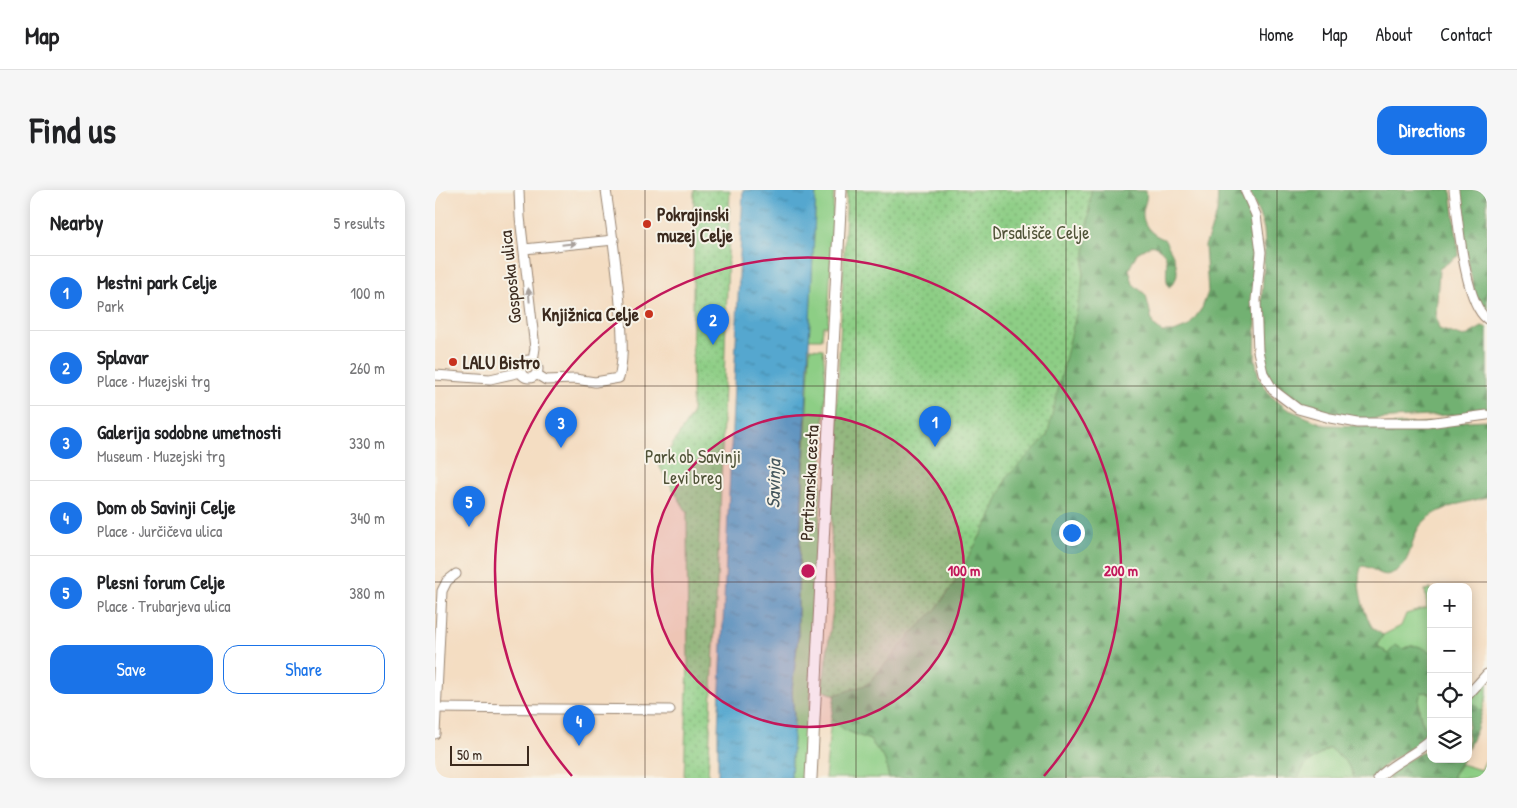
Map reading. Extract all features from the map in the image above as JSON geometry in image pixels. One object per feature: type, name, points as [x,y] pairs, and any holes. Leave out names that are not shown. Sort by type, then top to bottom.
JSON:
[{"type":"street","name":"Gosposka ulica","points":[[519,190],[520,217],[535,348],[533,361]]},
{"type":"street","points":[[536,374],[546,380],[575,379],[595,382],[619,378],[623,343],[614,240],[606,190]]},
{"type":"street","name":"Partizanska cesta","points":[[811,778],[841,190]]},
{"type":"street","points":[[1245,190],[1257,215],[1261,252],[1256,300],[1258,351],[1263,373],[1273,390],[1298,409],[1358,423],[1428,423],[1487,415]]},
{"type":"street","points":[[1454,190],[1464,263],[1469,285],[1482,315],[1487,319]]},
{"type":"street","points":[[524,249],[614,240]]},
{"type":"street","points":[[528,360],[537,364],[536,374],[531,377],[525,377],[520,367],[523,362],[528,360]]},
{"type":"street","points":[[435,375],[490,379],[521,372]]},
{"type":"street","points":[[435,734],[443,591],[447,581],[456,574]]},
{"type":"street","points":[[1472,690],[1487,674]]},
{"type":"street","points":[[436,708],[670,710]]},
{"type":"street","points":[[1378,778],[1398,762],[1427,744]]},
{"type":"green space","name":"Park ob Savinji Levi breg","points":[[694,190],[730,190],[720,514],[708,778],[684,778],[688,664],[687,512],[659,466],[692,414]]},
{"type":"green space","points":[[816,190],[834,190],[828,326],[823,326],[822,339],[809,339]]},
{"type":"green space","name":"Drsališče Celje","points":[[847,190],[1091,190],[1081,293],[1047,436],[1007,477],[990,518],[954,583],[936,609],[912,633],[868,684],[835,695],[822,690],[834,602],[831,529]]},
{"type":"green space","points":[[1091,190],[1146,191],[1143,212],[1144,221],[1152,232],[1164,239],[1167,244],[1176,263],[1177,276],[1169,287],[1166,275],[1167,263],[1164,253],[1151,245],[1137,253],[1129,269],[1133,284],[1146,295],[1153,325],[1162,332],[1174,332],[1189,326],[1202,308],[1208,292],[1205,246],[1217,213],[1218,190],[1239,190],[1254,222],[1258,242],[1255,358],[1259,378],[1271,396],[1287,409],[1325,425],[1366,426],[1487,420],[1487,497],[1442,510],[1426,520],[1416,532],[1407,559],[1397,570],[1387,575],[1362,566],[1360,572],[1361,597],[1366,615],[1373,628],[1383,635],[1377,645],[1388,654],[1395,645],[1403,649],[1417,646],[1427,650],[1427,693],[1421,693],[1419,709],[1427,731],[1427,738],[1387,763],[1373,778],[1354,778],[1348,764],[1329,748],[1305,765],[1298,778],[889,778],[885,760],[870,740],[845,730],[831,719],[835,695],[854,665],[936,609],[954,583],[990,518],[1081,293]]},
{"type":"green space","points":[[1248,190],[1451,190],[1459,255],[1439,269],[1436,317],[1439,329],[1464,337],[1482,327],[1487,328],[1487,413],[1373,419],[1339,417],[1324,415],[1292,402],[1278,392],[1266,372],[1262,354],[1261,313],[1264,229]]},
{"type":"green space","points":[[1458,190],[1487,190],[1487,315],[1476,300],[1466,251]]},
{"type":"green space","points":[[810,348],[823,349],[826,384],[813,663],[804,778],[791,778],[794,717],[792,690],[798,638],[798,587]]},
{"type":"green space","points":[[1425,590],[1427,590],[1427,608]]},
{"type":"green space","points":[[1427,608],[1427,651],[1411,646],[1388,654],[1377,645],[1383,635],[1401,626],[1406,614]]},
{"type":"green space","points":[[1487,676],[1487,695],[1482,712],[1472,702],[1473,693]]},
{"type":"green space","points":[[1421,693],[1427,693],[1427,731],[1419,709]]},
{"type":"green space","points":[[1472,702],[1482,712],[1472,740]]},
{"type":"green space","points":[[831,719],[845,730],[870,740],[885,760],[889,778],[825,778]]},
{"type":"green space","points":[[1330,748],[1348,764],[1354,778],[1298,778],[1304,765]]},
{"type":"green space","points":[[1427,749],[1427,763],[1460,763],[1453,778],[1387,778],[1403,763]]},
{"type":"green space","points":[[1487,758],[1487,778],[1453,778],[1461,764],[1481,770]]},
{"type":"water","name":"Savinja","points":[[743,190],[816,190],[798,587],[798,638],[792,690],[794,717],[791,778],[718,778],[718,731]]},
{"type":"place","name":"Pokrajinski muzej Celje","points":[[647,224]]},
{"type":"place","name":"Knjižnica Celje","points":[[649,314]]},
{"type":"place","name":"Splavar","points":[[713,345]]},
{"type":"place","name":"LALU Bistro","points":[[453,362]]},
{"type":"place","name":"Mestni park Celje","points":[[935,447]]},
{"type":"place","name":"Galerija sodobne umetnosti","points":[[561,448]]},
{"type":"place","name":"Plesni forum Celje","points":[[469,527]]},
{"type":"place","name":"Dom ob Savinji Celje","points":[[579,746]]}]
